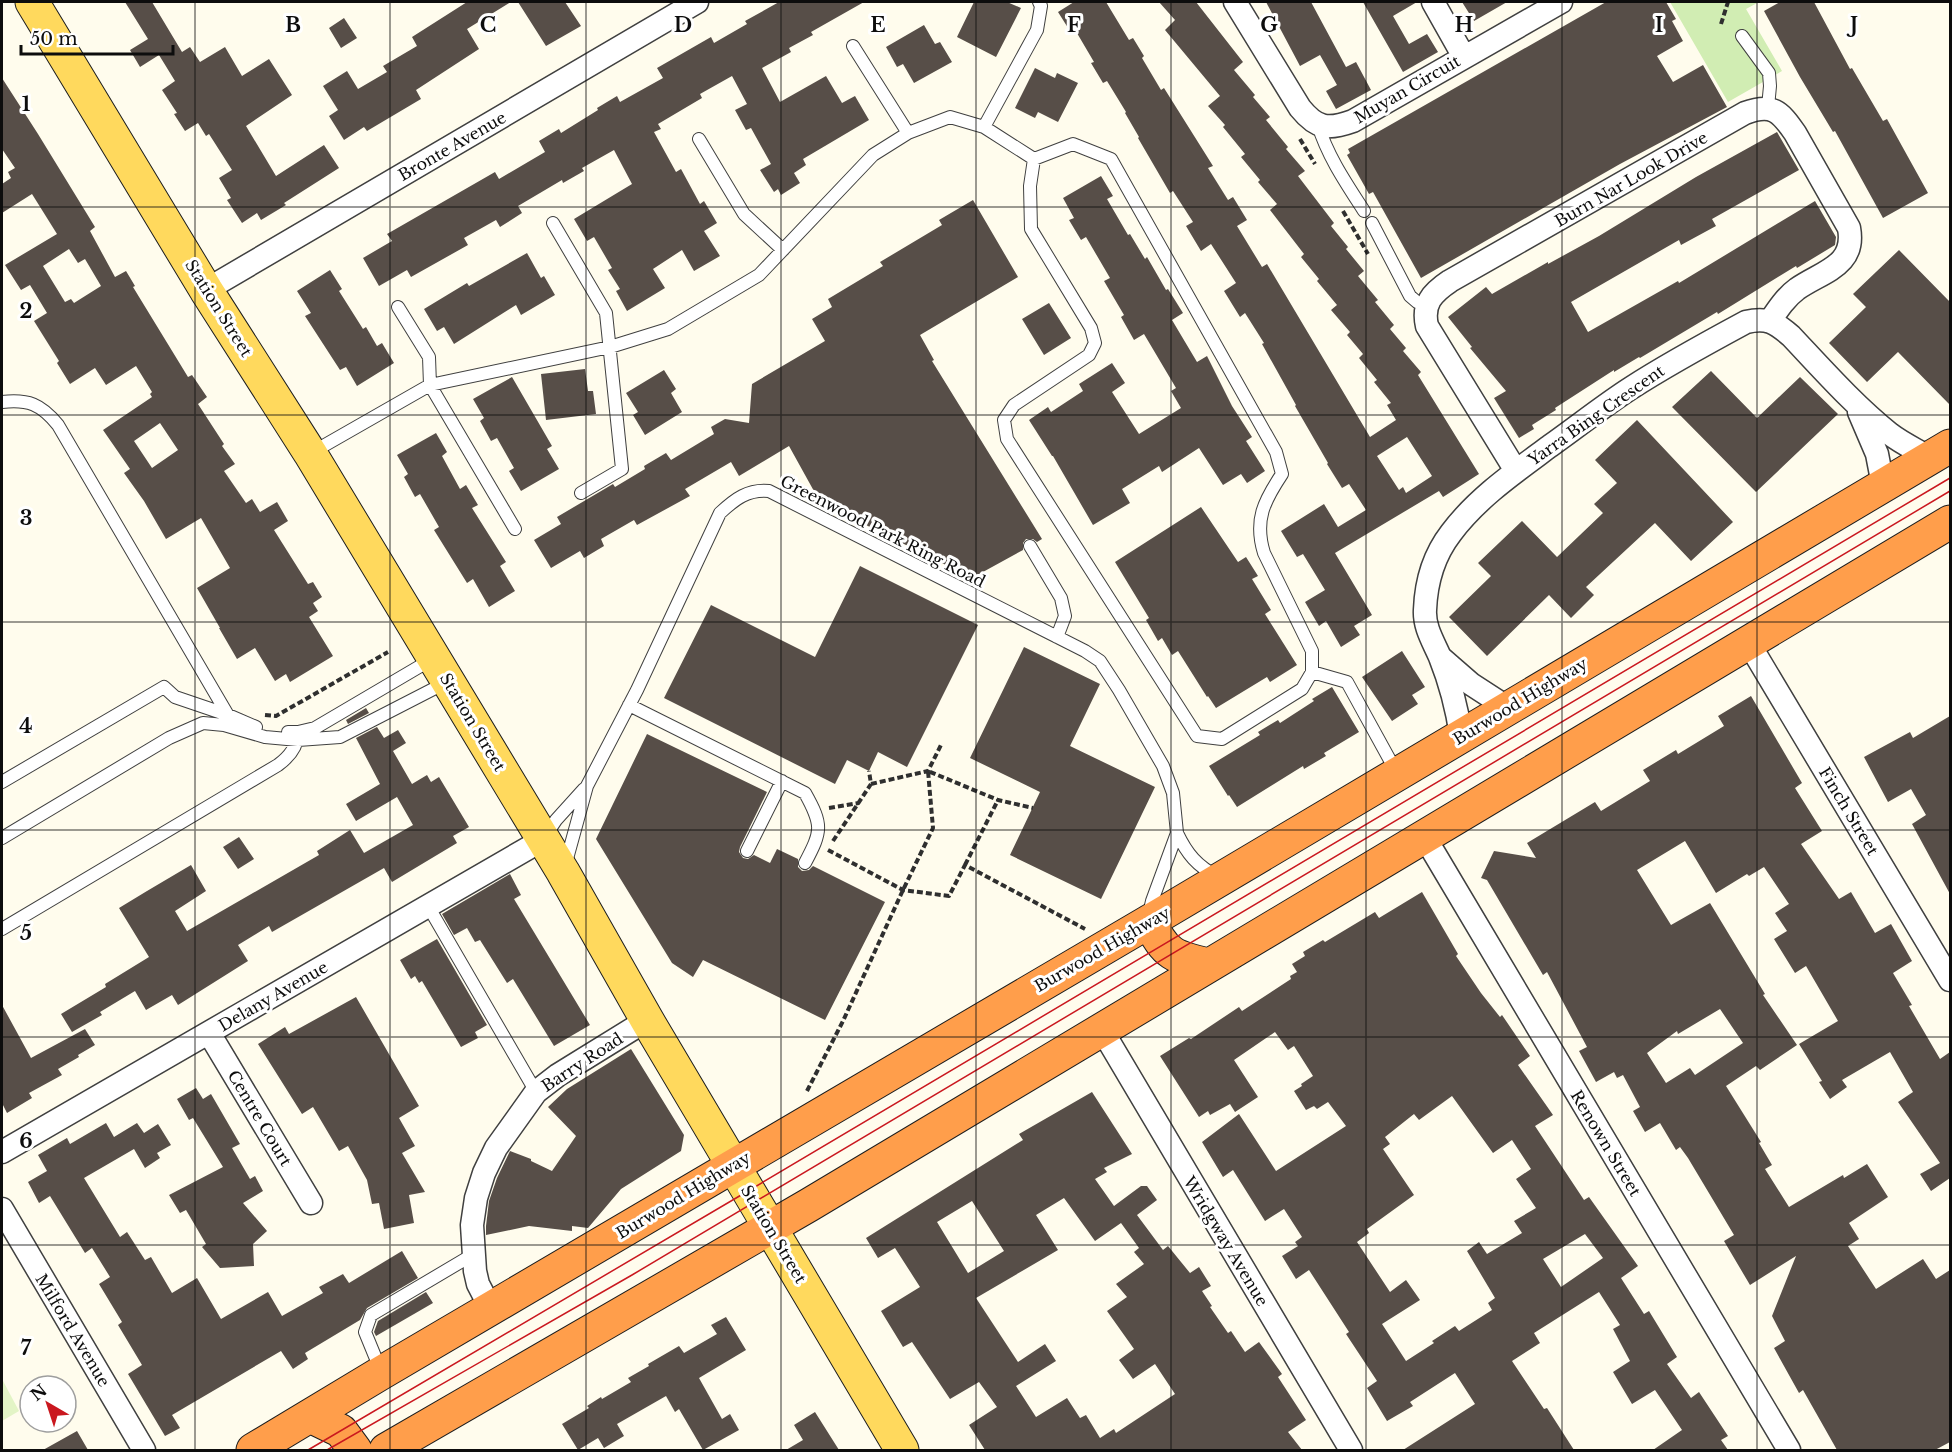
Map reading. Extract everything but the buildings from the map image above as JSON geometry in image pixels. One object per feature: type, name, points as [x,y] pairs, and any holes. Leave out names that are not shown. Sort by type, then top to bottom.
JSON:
[{"type":"highway","name":"Burwood Highway","points":[[253,1450],[381,1372],[1149,921],[1940,452]]},
{"type":"highway","points":[[387,1450],[771,1227],[1950,522]]},
{"type":"highway","points":[[1149,921],[1156,936],[1171,953],[1209,965]]},
{"type":"highway","points":[[310,1416],[341,1431],[356,1450]]},
{"type":"main road","name":"Station Street","points":[[32,2],[206,290],[310,453],[544,839],[647,1020],[902,1450]]},
{"type":"street","name":"Bronte Avenue","points":[[206,290],[698,2]]},
{"type":"street","points":[[1236,2],[1300,108],[1318,125]]},
{"type":"street","points":[[1433,2],[1464,57]]},
{"type":"street","name":"Muyan Circuit","points":[[1318,125],[1336,127],[1353,121],[1561,2]]},
{"type":"street","points":[[1768,107],[1786,120],[1795,134],[1849,228],[1851,240],[1848,254],[1839,263],[1796,290],[1785,300],[1770,321],[1791,336],[1854,403],[1904,444],[1940,452]]},
{"type":"street","name":"Burn Nar Look Drive","points":[[1427,306],[1432,296],[1450,281],[1745,113],[1768,107]]},
{"type":"street","points":[[1427,306],[1425,317],[1427,326],[1516,471]]},
{"type":"street","name":"Yarra Bing Crescent","points":[[1461,736],[1455,701],[1439,656],[1429,636],[1425,613],[1427,586],[1435,561],[1449,535],[1469,511],[1516,471],[1629,389],[1746,322],[1758,319],[1770,321]]},
{"type":"street","points":[[1854,403],[1864,420],[1877,454],[1883,485]]},
{"type":"street","name":"Finch Street","points":[[1748,642],[1950,980]]},
{"type":"street","name":"Yarra Bing Crescent","points":[[1439,656],[1471,684],[1508,708]]},
{"type":"street","name":"Renown Street","points":[[1424,836],[1789,1450]]},
{"type":"street","name":"Delany Avenue","points":[[2,1152],[544,839]]},
{"type":"street","name":"Barry Road","points":[[491,1309],[478,1284],[472,1225],[476,1198],[484,1173],[496,1148],[536,1092],[558,1075],[647,1020]]},
{"type":"street","name":"Wridgway Avenue","points":[[1101,1030],[1351,1450]]},
{"type":"street","name":"Centre Court","points":[[209,1033],[311,1203]]},
{"type":"street","name":"Milford Avenue","points":[[2,1209],[144,1450]]},
{"type":"lane","points":[[984,128],[1036,30],[1041,6],[1039,2]]},
{"type":"lane","points":[[1742,36],[1769,73],[1768,107]]},
{"type":"lane","points":[[854,46],[908,133]]},
{"type":"lane","points":[[310,453],[430,384],[610,347],[668,329],[759,275],[873,155],[908,133],[950,117],[984,128],[1034,159]]},
{"type":"lane","points":[[1318,125],[1330,157],[1364,211]]},
{"type":"lane","points":[[699,139],[744,214],[783,250]]},
{"type":"lane","points":[[1073,144],[1111,159],[1276,452],[1282,474],[1269,494],[1260,517],[1259,537],[1264,553],[1312,651],[1312,672],[1302,689],[1222,739],[1197,736],[1007,439],[1004,420],[1014,405],[1089,355],[1095,343],[1091,328],[1031,229],[1030,186],[1034,159],[1073,144]]},
{"type":"lane","points":[[553,223],[606,313],[610,347],[622,469],[581,493]]},
{"type":"lane","points":[[1372,223],[1410,296],[1427,306]]},
{"type":"lane","points":[[398,307],[429,357],[430,384],[515,530]]},
{"type":"lane","points":[[2,402],[27,401],[50,414],[58,425],[228,715],[239,730]]},
{"type":"lane","name":"Greenwood Park Ring Road","points":[[587,786],[629,705],[720,513],[741,496],[759,490],[769,491],[1094,656],[1105,667],[1119,690],[1169,781],[1175,805],[1177,833]]},
{"type":"lane","points":[[1030,546],[1061,598],[1065,616],[1057,637]]},
{"type":"lane","points":[[2,782],[164,687],[175,697],[228,715],[251,726],[298,736],[441,670]]},
{"type":"lane","points":[[2,838],[169,738],[203,723],[265,737],[340,737],[441,670]]},
{"type":"lane","points":[[1312,672],[1347,682],[1398,774]]},
{"type":"lane","points":[[629,705],[805,793],[819,824],[818,839],[806,863]]},
{"type":"lane","points":[[2,929],[278,765],[289,756],[298,736]]},
{"type":"lane","points":[[747,851],[782,781]]},
{"type":"lane","points":[[544,839],[556,820],[587,786]]},
{"type":"lane","points":[[563,872],[587,786]]},
{"type":"lane","points":[[1177,833],[1193,860],[1200,867],[1220,878]]},
{"type":"lane","points":[[1149,921],[1152,901],[1177,833]]},
{"type":"lane","points":[[428,906],[536,1092]]},
{"type":"lane","points":[[381,1372],[365,1332],[371,1315],[474,1254]]},
{"type":"path","points":[[1721,24],[1728,2]]},
{"type":"path","points":[[1299,136],[1317,167]]},
{"type":"path","points":[[1341,208],[1372,260]]},
{"type":"path","points":[[258,714],[276,716],[388,652]]},
{"type":"path","points":[[805,1097],[933,828],[928,771],[942,743]]},
{"type":"path","points":[[869,771],[871,784],[827,851],[903,890],[950,896],[998,800]]},
{"type":"path","points":[[871,784],[928,771],[998,800],[1033,808]]},
{"type":"path","points":[[828,808],[859,803]]},
{"type":"path","points":[[965,865],[1086,930]]},
{"type":"green space","points":[[1670,2],[1759,2],[1746,9],[1782,71],[1728,102]]},
{"type":"green space","points":[[2,1379],[18,1412],[2,1421]]},
{"type":"tram line","points":[[308,1450],[1950,478]]},
{"type":"tram line","points":[[327,1450],[632,1275],[1950,491]]}]
